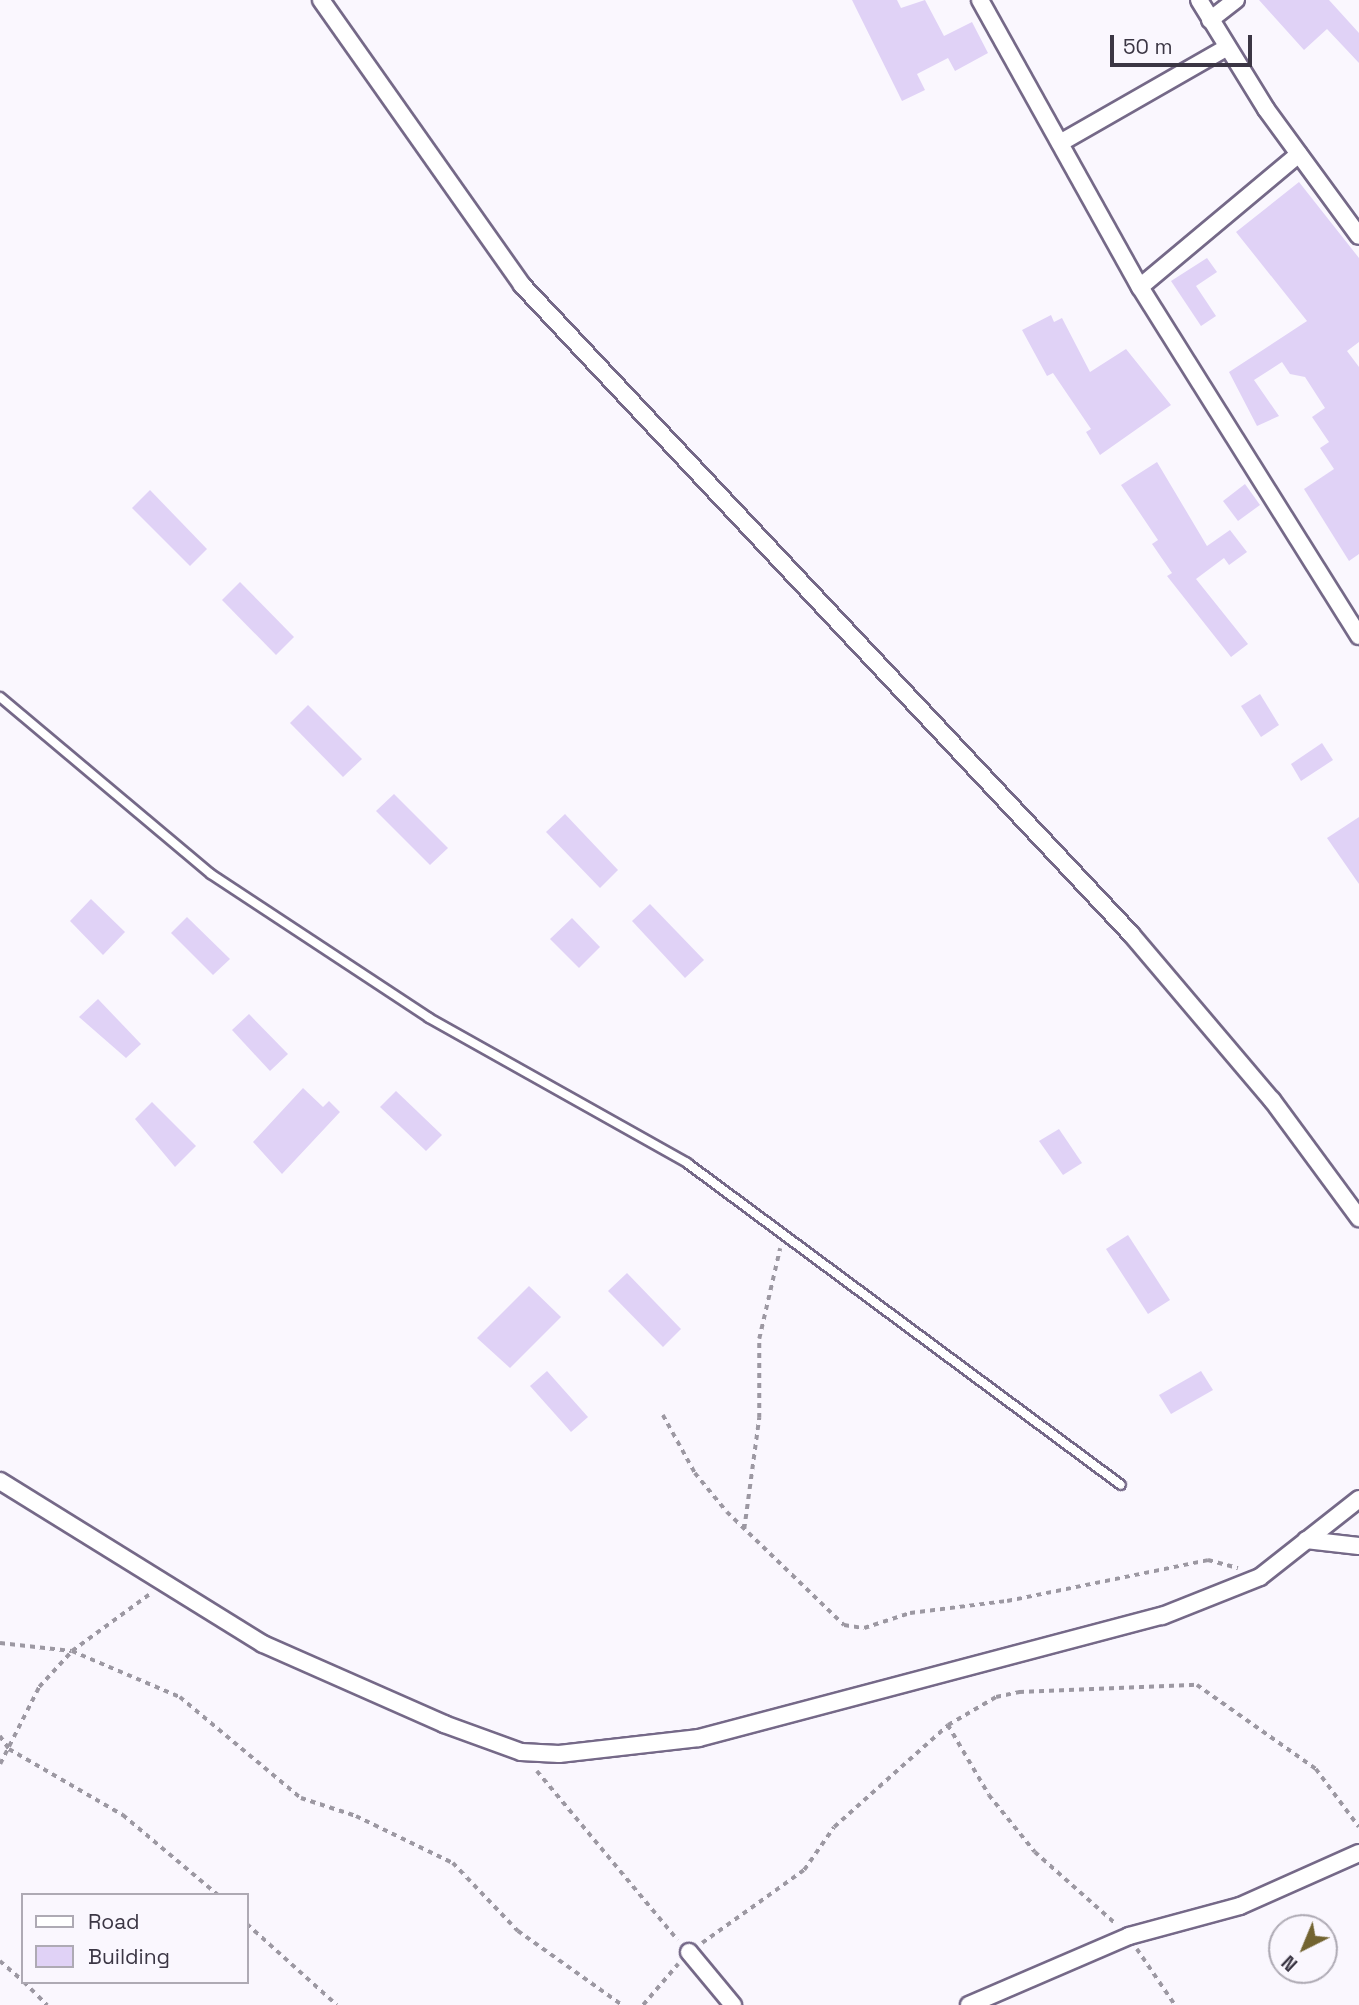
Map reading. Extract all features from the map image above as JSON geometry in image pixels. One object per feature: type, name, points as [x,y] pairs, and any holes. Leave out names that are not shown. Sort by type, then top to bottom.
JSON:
[{"type":"street","points":[[321,0],[522,285],[1131,934],[1272,1100],[1359,1218]]},
{"type":"street","points":[[980,0],[1140,287],[1359,636]]},
{"type":"street","points":[[1199,0],[1226,48],[1359,236]]},
{"type":"street","points":[[1210,20],[1236,0]]},
{"type":"street","points":[[1060,143],[1226,48]]},
{"type":"street","points":[[1140,287],[1299,154]]},
{"type":"street","points":[[0,1481],[263,1644],[521,1752],[559,1754],[699,1738],[1161,1616],[1260,1577],[1359,1499]]},
{"type":"street","points":[[1306,1540],[1359,1546]]},
{"type":"street","points":[[970,2005],[1129,1936],[1240,1906],[1359,1853]]},
{"type":"street","points":[[689,1952],[733,2005]]},
{"type":"lane","points":[[0,697],[211,874],[429,1018],[687,1163],[784,1231],[1121,1485]]},
{"type":"path","points":[[744,1529],[759,1418],[759,1339],[784,1231]]},
{"type":"path","points":[[663,1415],[695,1473],[744,1529],[828,1615],[864,1628],[910,1614],[994,1604],[1208,1560],[1227,1563]]},
{"type":"path","points":[[0,1764],[39,1687],[72,1651],[162,1583]]},
{"type":"path","points":[[0,1643],[72,1651],[180,1697],[301,1798],[356,1816],[453,1863],[518,1931],[622,2005]]},
{"type":"path","points":[[643,2005],[689,1952],[804,1870],[834,1828],[948,1725],[996,1697],[1019,1692],[1198,1685],[1316,1769],[1359,1827]]},
{"type":"path","points":[[948,1725],[989,1795],[1035,1852],[1129,1936],[1175,2005]]},
{"type":"path","points":[[0,1736],[9,1749],[123,1815],[216,1893]]},
{"type":"path","points":[[521,1752],[689,1952]]},
{"type":"path","points":[[248,1925],[337,2005]]},
{"type":"path","points":[[0,1961],[21,1979]]},
{"type":"path","points":[[26,1984],[47,2005]]},
{"type":"building","points":[[852,0],[897,0],[901,8],[925,0],[944,36],[972,22],[988,53],[955,71],[948,58],[917,74],[925,90],[902,101]]},
{"type":"building","points":[[1259,0],[1329,0],[1359,33],[1359,63],[1327,29],[1304,50]]},
{"type":"building","points":[[1299,182],[1359,258],[1359,342],[1347,351],[1359,367],[1359,554],[1349,561],[1304,489],[1334,469],[1320,448],[1329,442],[1312,417],[1325,408],[1305,377],[1290,374],[1282,362],[1254,380],[1279,416],[1257,426],[1229,372],[1307,321],[1236,232]]},
{"type":"building","points":[[1207,258],[1217,272],[1196,286],[1216,316],[1201,326],[1171,281]]},
{"type":"building","points":[[1051,315],[1054,322],[1062,318],[1090,372],[1126,349],[1171,405],[1100,455],[1086,432],[1091,429],[1053,373],[1047,376],[1022,330]]},
{"type":"building","points":[[1157,462],[1207,546],[1230,530],[1247,552],[1229,565],[1224,558],[1196,579],[1248,644],[1231,657],[1167,576],[1172,573],[1152,544],[1158,540],[1121,485]]},
{"type":"building","points":[[1245,484],[1260,505],[1238,521],[1223,501]]},
{"type":"building","points":[[150,490],[207,549],[190,566],[132,508]]},
{"type":"building","points":[[240,582],[294,637],[276,655],[222,600]]},
{"type":"building","points":[[1260,694],[1279,725],[1261,737],[1241,706]]},
{"type":"building","points":[[308,705],[362,759],[343,777],[290,723]]},
{"type":"building","points":[[1322,743],[1333,760],[1301,781],[1291,764]]},
{"type":"building","points":[[394,794],[448,848],[430,865],[376,811]]},
{"type":"building","points":[[565,814],[618,870],[600,888],[546,832]]},
{"type":"building","points":[[1359,817],[1359,884],[1327,838]]},
{"type":"building","points":[[91,899],[125,932],[103,955],[70,921]]},
{"type":"building","points":[[650,904],[704,960],[685,978],[632,921]]},
{"type":"building","points":[[187,917],[230,959],[213,975],[171,933]]},
{"type":"building","points":[[572,918],[600,947],[579,968],[550,939]]},
{"type":"building","points":[[98,999],[141,1044],[126,1058],[79,1017]]},
{"type":"building","points":[[249,1014],[288,1054],[270,1071],[232,1030]]},
{"type":"building","points":[[303,1088],[323,1107],[329,1101],[340,1112],[282,1174],[253,1142]]},
{"type":"building","points":[[396,1091],[442,1135],[426,1151],[380,1107]]},
{"type":"building","points":[[152,1102],[196,1146],[175,1167],[135,1119]]},
{"type":"building","points":[[1059,1129],[1082,1163],[1063,1175],[1039,1141]]},
{"type":"building","points":[[1128,1235],[1170,1300],[1148,1314],[1106,1249]]},
{"type":"building","points":[[627,1273],[681,1329],[663,1347],[608,1291]]},
{"type":"building","points":[[529,1286],[561,1317],[510,1368],[477,1338]]},
{"type":"building","points":[[547,1371],[588,1417],[571,1432],[530,1386]]},
{"type":"building","points":[[1201,1371],[1213,1390],[1171,1414],[1159,1395]]}]
